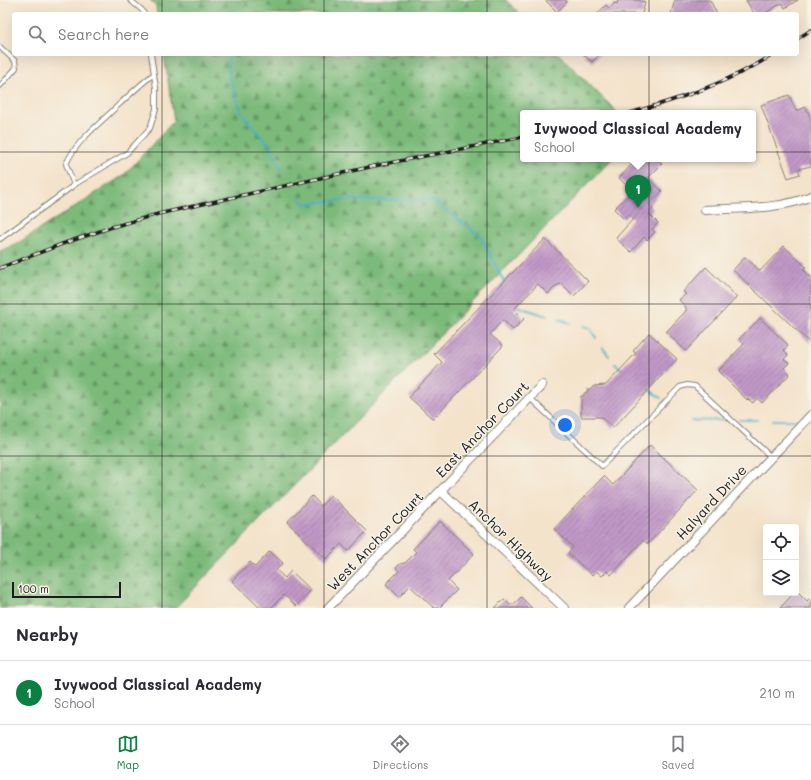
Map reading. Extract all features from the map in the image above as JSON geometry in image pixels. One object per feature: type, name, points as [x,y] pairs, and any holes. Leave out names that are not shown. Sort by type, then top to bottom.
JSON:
[{"type":"street","points":[[705,210],[779,205],[792,203],[811,196]]},
{"type":"street","name":"East Anchor Court","points":[[441,491],[542,385]]},
{"type":"street","name":"Halyard Drive","points":[[629,608],[811,415]]},
{"type":"street","name":"West Anchor Court","points":[[328,608],[441,491]]},
{"type":"street","name":"Anchor Highway","points":[[441,491],[564,608]]},
{"type":"lane","points":[[130,0],[143,12]]},
{"type":"lane","points":[[0,47],[15,61],[16,68],[0,86]]},
{"type":"lane","points":[[0,239],[74,185],[127,153],[150,128],[156,109],[156,88],[151,56]]},
{"type":"lane","points":[[74,185],[66,164],[70,154],[78,144],[154,74]]},
{"type":"lane","points":[[530,398],[602,466],[680,387],[687,385],[695,386],[771,457]]},
{"type":"green space","points":[[150,0],[506,0],[518,12],[157,12],[156,6]]},
{"type":"green space","points":[[164,56],[561,56],[615,110],[520,110],[520,162],[609,162],[175,608],[0,608],[0,251],[15,245],[124,175],[174,121]]},
{"type":"building","points":[[545,0],[566,0],[567,2],[557,12]]},
{"type":"building","points":[[618,0],[636,0],[645,2],[642,12],[599,12],[606,5],[609,8],[614,3],[617,4]]},
{"type":"building","points":[[675,0],[710,0],[716,12],[672,12]]},
{"type":"building","points":[[746,0],[798,0],[785,8],[782,3],[767,12],[753,12]]},
{"type":"building","points":[[585,56],[598,56],[592,62]]},
{"type":"building","points":[[789,95],[796,111],[806,107],[811,119],[811,166],[798,169],[800,174],[788,178],[761,105]]},
{"type":"building","points":[[634,162],[660,162],[662,164],[648,178],[662,191],[649,205],[653,209],[649,214],[658,223],[652,229],[655,232],[647,240],[644,237],[631,252],[616,238],[633,219],[628,214],[624,219],[614,209],[638,185],[633,180],[627,186],[619,178]]},
{"type":"building","points":[[545,239],[588,281],[574,296],[562,284],[557,285],[548,294],[538,284],[514,309],[524,319],[513,330],[503,320],[490,334],[503,346],[433,419],[409,397],[442,362],[434,354]]},
{"type":"building","points":[[784,246],[806,267],[803,269],[811,277],[810,343],[733,270],[745,257],[760,271]]},
{"type":"building","points":[[706,267],[737,297],[686,351],[666,332],[686,311],[686,307],[679,300],[686,294],[683,292]]},
{"type":"building","points":[[760,318],[788,345],[784,350],[788,355],[784,359],[789,363],[784,368],[790,374],[762,403],[757,398],[753,403],[748,399],[747,400],[718,371],[744,344],[739,339]]},
{"type":"building","points":[[649,333],[677,359],[613,428],[601,417],[581,417],[581,396],[584,396],[584,393],[587,393],[587,390],[590,390],[594,386],[606,385],[636,353],[633,351]]},
{"type":"building","points":[[650,445],[698,490],[648,544],[643,540],[611,575],[607,571],[602,576],[596,571],[592,575],[568,553],[573,547],[554,529],[604,476],[613,485]]},
{"type":"building","points":[[331,495],[367,531],[348,551],[341,544],[326,559],[287,522],[312,496],[321,506]]},
{"type":"building","points":[[440,521],[474,554],[448,581],[457,590],[439,608],[434,608],[410,586],[399,597],[386,584],[399,571],[396,568],[400,564],[405,563],[416,552],[413,549]]},
{"type":"building","points":[[270,551],[283,563],[276,570],[285,578],[291,571],[311,590],[296,606],[284,595],[271,608],[260,608],[232,581],[250,562],[255,567]]},
{"type":"building","points":[[799,593],[807,601],[810,598],[811,600],[811,608],[780,608],[791,596],[799,596]]},
{"type":"building","points":[[521,597],[532,608],[495,608],[504,599],[510,605],[511,603],[513,605]]},
{"type":"waterway","points":[[228,56],[229,78],[243,115],[270,146],[281,169]]},
{"type":"waterway","points":[[300,199],[305,204],[343,200],[433,200],[481,237],[505,284]]},
{"type":"waterway","points":[[516,306],[547,316]]},
{"type":"waterway","points":[[559,319],[570,323]]},
{"type":"waterway","points":[[583,326],[590,328],[596,338]]},
{"type":"waterway","points":[[603,348],[609,356]]},
{"type":"waterway","points":[[615,364],[622,369]]},
{"type":"waterway","points":[[648,389],[661,398]]},
{"type":"waterway","points":[[691,421],[723,420]]},
{"type":"waterway","points":[[739,420],[757,420]]},
{"type":"waterway","points":[[773,420],[798,420]]},
{"type":"railway","points":[[799,38],[811,30]]},
{"type":"railway","points":[[640,110],[704,89],[740,73],[771,56]]},
{"type":"railway","points":[[0,268],[62,244],[112,227],[158,214],[379,165],[520,138]]},
{"type":"place","name":"Ivywood Classical Academy","points":[[638,208]]}]
